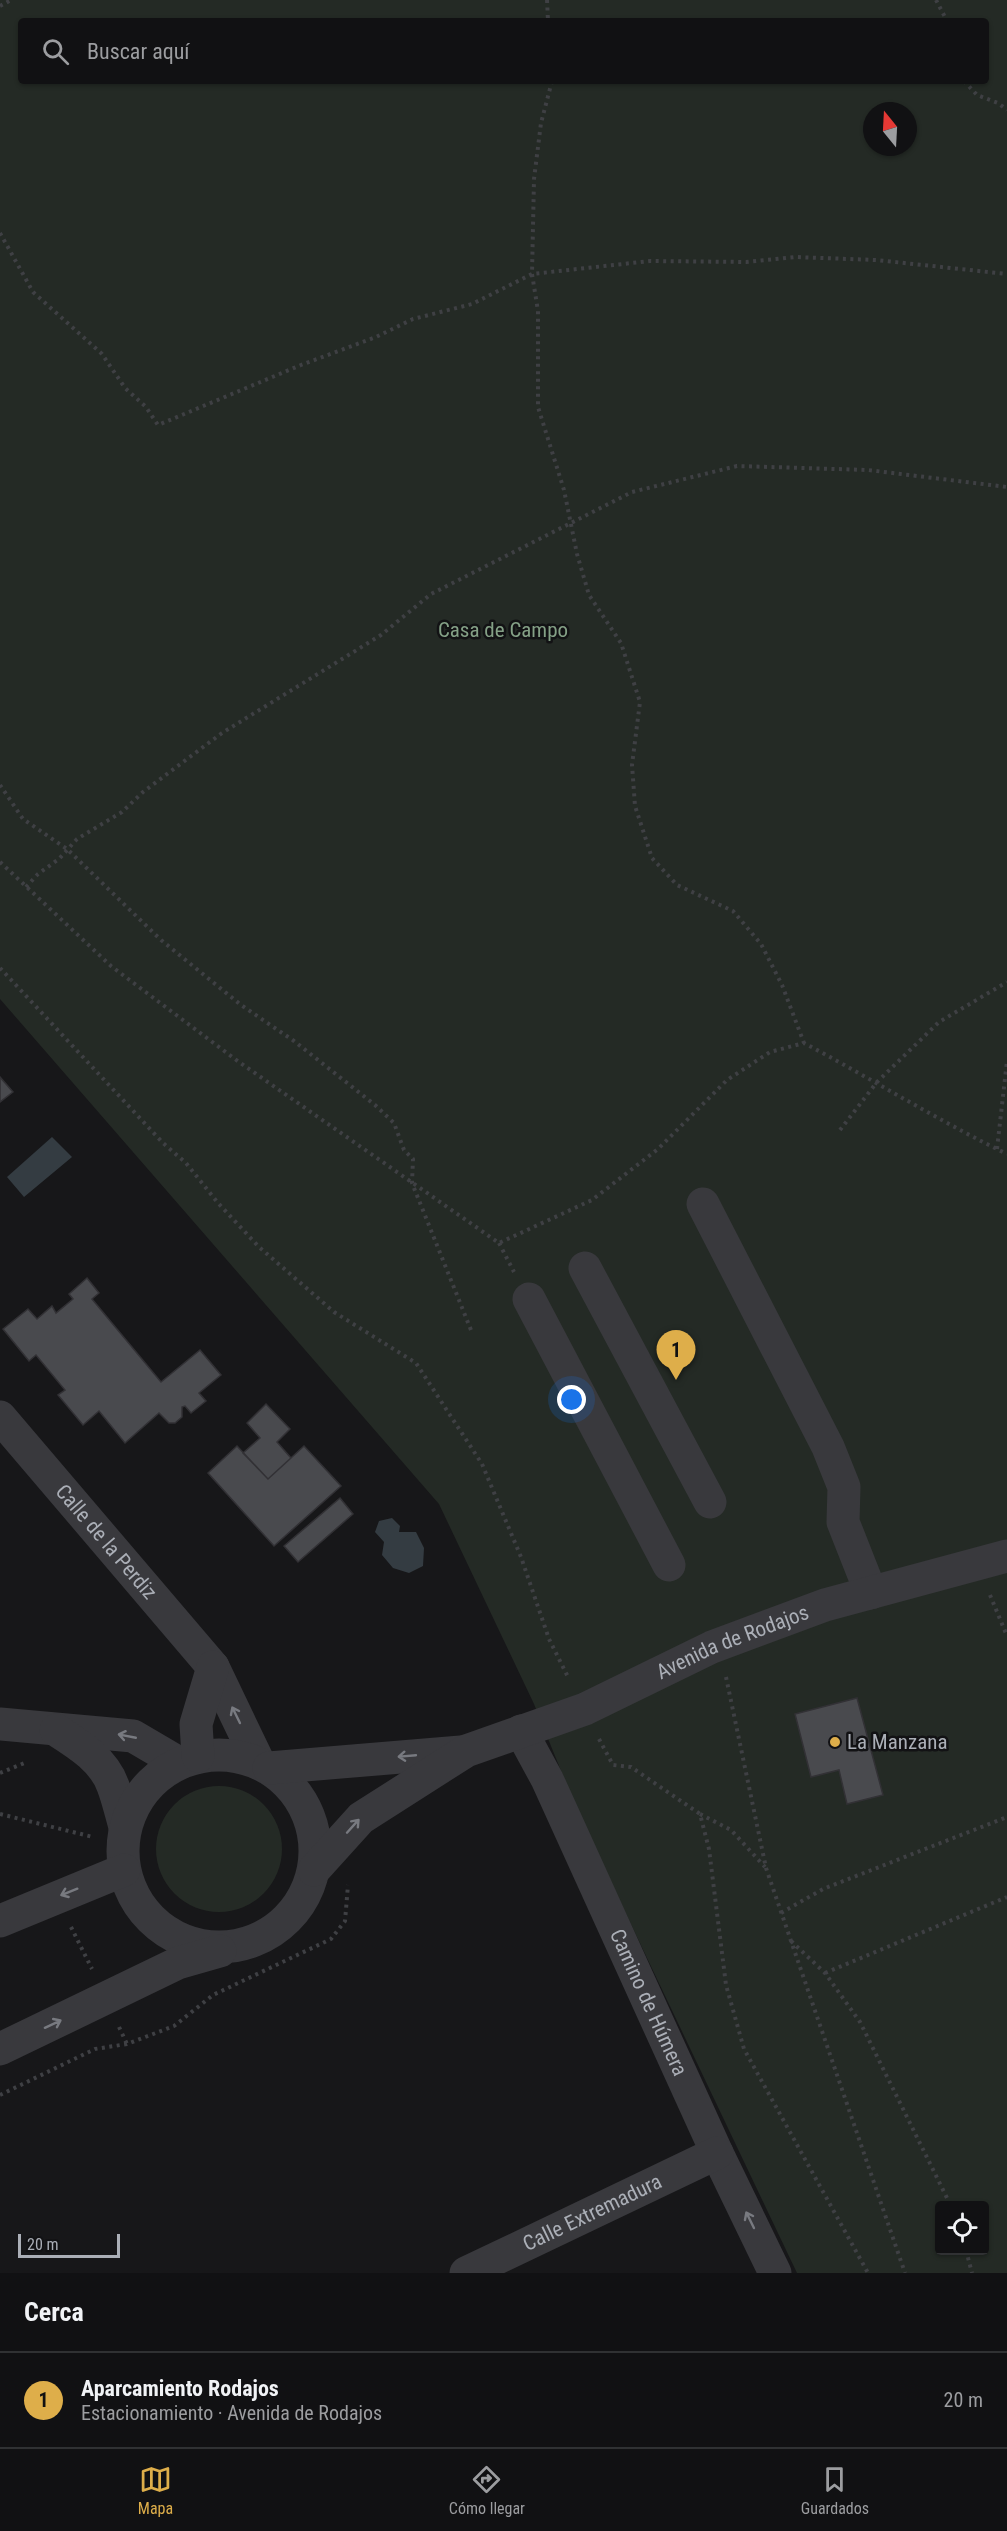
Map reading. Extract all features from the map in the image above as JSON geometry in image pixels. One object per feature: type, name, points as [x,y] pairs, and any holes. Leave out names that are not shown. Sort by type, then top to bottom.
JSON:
[{"type":"street","points":[[703,1204],[828,1447],[844,1487],[843,1522],[871,1593]]},
{"type":"street","points":[[585,1268],[710,1502]]},
{"type":"street","points":[[529,1299],[669,1565]]},
{"type":"street","name":"Calle de la Perdiz","points":[[0,1417],[213,1667],[264,1765]]},
{"type":"street","name":"Avenida de Rodajos","points":[[314,1870],[361,1818],[466,1751],[585,1709],[721,1644],[825,1605],[992,1560]]},
{"type":"street","points":[[188,1760],[195,1724],[213,1667]]},
{"type":"street","points":[[0,1724],[133,1736],[188,1760]]},
{"type":"street","points":[[56,1730],[84,1749],[101,1765],[113,1784],[123,1848],[136,1900],[157,1926],[186,1942],[218,1948],[251,1942]]},
{"type":"street","name":"Camino de Húmera","points":[[521,1731],[547,1779],[717,2153],[775,2273]]},
{"type":"street","name":"Avenida de Rodajos","points":[[264,1765],[466,1751]]},
{"type":"street","points":[[0,1922],[123,1848],[136,1801],[154,1779],[188,1760],[229,1755],[264,1765],[292,1787],[308,1812],[316,1840],[314,1870],[302,1901],[280,1927],[251,1942],[178,1963],[0,2049]]},
{"type":"street","name":"Calle Extremadura","points":[[466,2273],[717,2153]]},
{"type":"path","points":[[0,6],[11,0]]},
{"type":"path","points":[[547,0],[548,18]]},
{"type":"path","points":[[936,0],[945,18]]},
{"type":"path","points":[[551,84],[542,123],[534,179],[532,274],[538,311],[538,407],[564,490],[569,523],[589,595],[621,643],[640,702],[632,765],[635,806],[652,858],[677,885],[733,911],[761,944],[782,985],[804,1042],[949,1126],[1007,1154]]},
{"type":"path","points":[[967,84],[977,95],[998,103],[1007,110]]},
{"type":"path","points":[[0,233],[33,292],[102,354],[125,388],[146,407],[158,426],[413,319],[472,304],[532,274],[650,261],[746,262],[795,257],[876,260],[1007,274]]},
{"type":"path","points":[[26,888],[77,839],[122,812],[143,792],[222,733],[381,635],[431,594],[632,492],[737,466],[868,470],[1007,487]]},
{"type":"path","points":[[0,785],[23,819],[68,849],[161,940],[241,1005],[294,1041],[394,1123],[404,1150],[413,1160],[412,1183],[471,1330]]},
{"type":"path","points":[[0,862],[111,966],[239,1062],[499,1243],[592,1200],[658,1149],[727,1080],[770,1052],[804,1042]]},
{"type":"path","points":[[0,968],[163,1143],[186,1163],[218,1203],[259,1247],[334,1312],[417,1363],[482,1464],[521,1557],[549,1639],[613,1765],[631,1767],[700,1814],[731,1830],[766,1868]]},
{"type":"path","points":[[840,1130],[876,1082],[939,1022],[1007,982]]},
{"type":"path","points":[[997,1149],[1007,1061]]},
{"type":"path","points":[[992,1560],[1007,1636]]},
{"type":"path","points":[[721,1644],[739,1747],[766,1868],[905,2273]]},
{"type":"path","points":[[0,1814],[89,1836],[123,1848]]},
{"type":"path","points":[[700,1814],[709,1849],[726,1985],[744,2049],[868,2273]]},
{"type":"path","points":[[781,1913],[823,1889],[1007,1817]]},
{"type":"path","points":[[0,2095],[95,2049],[127,2044],[174,2026],[213,1995],[331,1940],[345,1921],[348,1882]]},
{"type":"path","points":[[825,1973],[1007,1897]]},
{"type":"path","points":[[790,1940],[825,1973],[860,2022],[949,2201]]},
{"type":"path","points":[[967,2255],[972,2273]]},
{"type":"green space","name":"Casa de Campo","points":[[0,0],[1007,0],[1007,2273],[797,2273],[572,1798],[534,1704],[439,1504],[0,999]]},
{"type":"green space","points":[[219,1786],[243,1791],[263,1805],[277,1825],[282,1849],[277,1873],[263,1893],[243,1907],[219,1912],[195,1907],[175,1893],[161,1873],[156,1849],[161,1825],[175,1805],[195,1791]]},
{"type":"shaded area","points":[[52,1137],[72,1157],[24,1197],[7,1177]]},
{"type":"shaded area","points":[[392,1518],[400,1526],[399,1532],[416,1532],[424,1548],[423,1566],[409,1573],[393,1568],[382,1555],[384,1542],[375,1532],[379,1521]]},
{"type":"building","points":[[0,1077],[13,1092],[0,1102]]},
{"type":"building","points":[[87,1278],[99,1293],[92,1299],[161,1382],[200,1350],[221,1375],[199,1393],[206,1401],[191,1413],[185,1406],[182,1407],[182,1417],[175,1423],[169,1423],[159,1413],[125,1443],[99,1411],[83,1425],[58,1395],[65,1390],[36,1355],[29,1361],[3,1329],[28,1309],[37,1319],[52,1306],[56,1313],[73,1299],[69,1294]]},
{"type":"building","points":[[266,1404],[290,1429],[277,1442],[291,1458],[268,1479],[243,1453],[260,1438],[247,1423]]},
{"type":"building","points":[[237,1446],[268,1479],[304,1446],[341,1486],[274,1546],[208,1473]]},
{"type":"building","points":[[340,1498],[353,1514],[298,1562],[284,1546]]},
{"type":"building","name":"La Manzana","points":[[857,1698],[883,1795],[847,1804],[839,1770],[811,1777],[795,1714]]},
{"type":"place","name":"Aparcamiento Rodajos","points":[[676,1380]]},
{"type":"place","name":"La Manzana","points":[[835,1742]]}]
